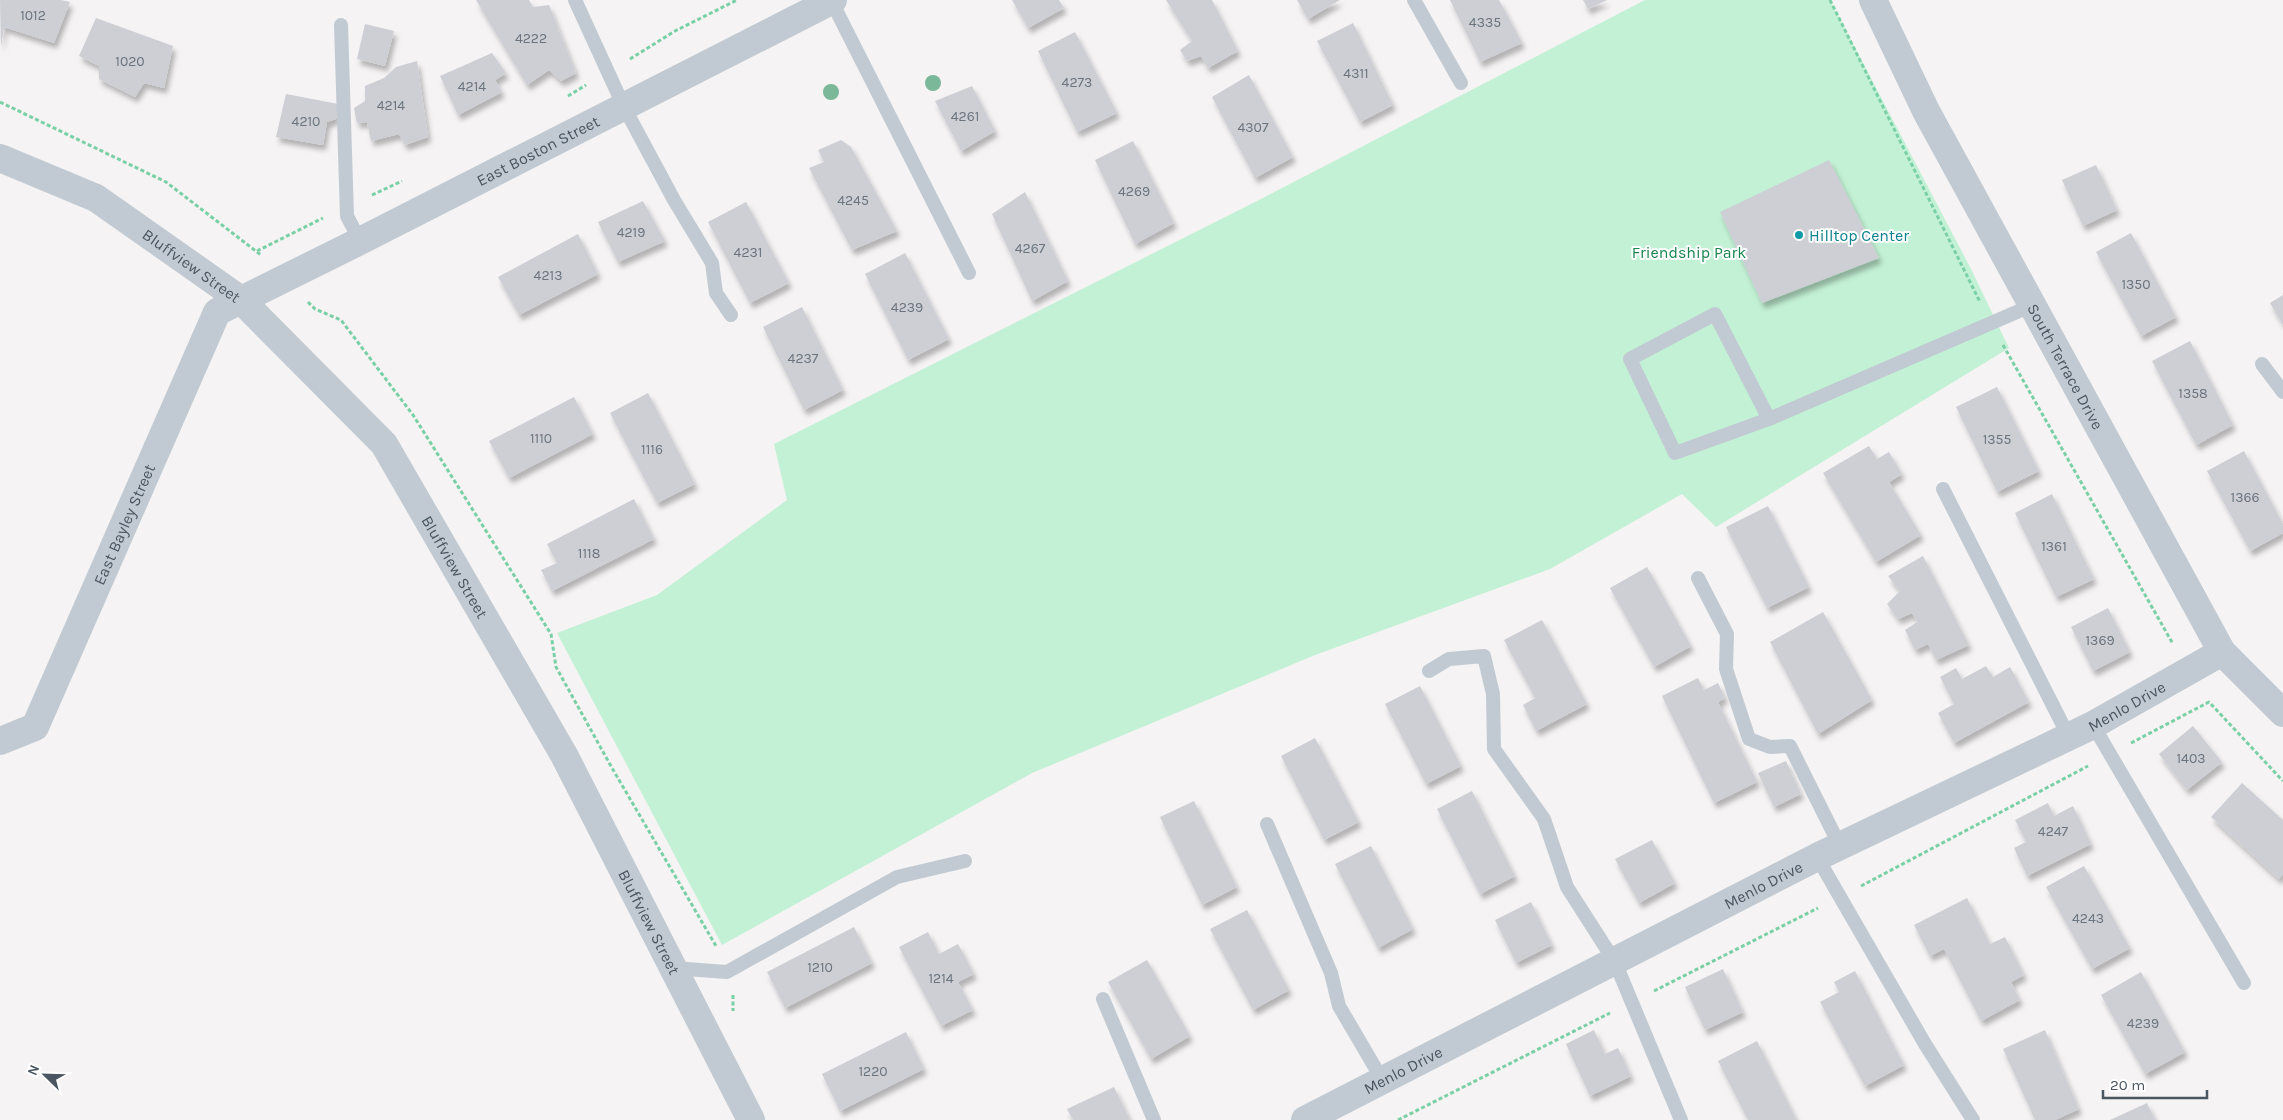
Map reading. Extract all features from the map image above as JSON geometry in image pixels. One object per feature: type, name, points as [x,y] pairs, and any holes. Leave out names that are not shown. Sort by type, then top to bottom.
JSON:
[{"type":"street","name":"East Boston Street","points":[[241,300],[624,108],[832,0]]},
{"type":"street","name":"South Terrace Drive","points":[[1873,0],[1926,111],[2222,652],[2283,713]]},
{"type":"street","name":"Bluffview Street","points":[[0,158],[96,198],[241,300],[384,444],[564,755],[751,1120]]},
{"type":"street","name":"East Bayley Street","points":[[0,741],[35,727],[216,312],[241,300]]},
{"type":"street","name":"Menlo Drive","points":[[1305,1120],[1829,851],[2093,725],[2222,652]]},
{"type":"lane","points":[[575,0],[624,108],[674,200],[712,263],[716,293],[731,315]]},
{"type":"lane","points":[[832,0],[969,273]]},
{"type":"lane","points":[[1414,0],[1461,83]]},
{"type":"lane","points":[[341,25],[347,216],[360,241]]},
{"type":"lane","points":[[1768,419],[1715,314],[1630,359],[1675,453],[1768,419],[2033,305]]},
{"type":"lane","points":[[2262,364],[2283,392]]},
{"type":"lane","points":[[1943,489],[2069,737]]},
{"type":"lane","points":[[1698,578],[1727,634],[1726,669],[1749,739],[1770,747],[1790,746],[1829,851],[1925,1044],[1973,1120]]},
{"type":"lane","points":[[1429,671],[1449,659],[1484,656],[1493,694],[1494,749],[1544,819],[1567,887],[1614,962],[1681,1120]]},
{"type":"lane","points":[[2093,725],[2244,983]]},
{"type":"lane","points":[[1267,824],[1331,973],[1339,1006],[1382,1081]]},
{"type":"lane","points":[[673,968],[727,972],[897,877],[965,862]]},
{"type":"lane","points":[[1103,999],[1154,1120]]},
{"type":"path","points":[[561,101],[675,31],[737,0]]},
{"type":"path","points":[[1830,0],[1990,324],[2159,621],[2209,702]]},
{"type":"path","points":[[257,251],[408,178]]},
{"type":"green space","name":"Friendship Park","points":[[1645,0],[1830,0],[1971,269],[2009,348],[1716,527],[1682,494],[1550,569],[1315,655],[1032,773],[722,945],[557,633],[657,595],[787,500],[774,444],[1263,198]]},
{"type":"building","points":[[0,0],[61,0],[70,2],[54,43],[4,27],[1,47]]},
{"type":"building","points":[[476,0],[529,0],[533,7],[549,5],[576,73],[561,81],[549,70],[527,85]]},
{"type":"building","points":[[1012,0],[1059,0],[1064,8],[1028,28]]},
{"type":"building","points":[[1166,0],[1212,0],[1238,51],[1208,68],[1201,56],[1187,61],[1180,50],[1192,41]]},
{"type":"building","points":[[1297,0],[1340,0],[1308,19]]},
{"type":"building","points":[[1450,0],[1499,0],[1522,43],[1480,62]]},
{"type":"building","points":[[1583,0],[1607,0],[1588,9]]},
{"type":"building","points":[[96,18],[173,46],[164,88],[144,83],[135,97],[99,79],[99,66],[79,56]]},
{"type":"building","points":[[1353,23],[1393,105],[1360,122],[1317,41]]},
{"type":"building","points":[[365,24],[394,31],[385,66],[357,59]]},
{"type":"building","points":[[1075,32],[1117,113],[1077,132],[1038,51]]},
{"type":"building","points":[[492,53],[506,73],[495,80],[502,92],[458,115],[440,76]]},
{"type":"building","points":[[417,61],[428,137],[405,145],[399,134],[371,141],[367,122],[357,123],[354,108],[365,101],[365,86],[384,78],[396,67]]},
{"type":"building","points":[[1249,75],[1293,157],[1255,178],[1212,97]]},
{"type":"building","points":[[972,86],[995,131],[961,151],[935,101]]},
{"type":"building","points":[[286,94],[338,104],[336,119],[327,122],[323,145],[276,137]]},
{"type":"building","points":[[841,140],[851,147],[897,231],[852,250],[809,168],[824,162],[818,150]]},
{"type":"building","points":[[1133,141],[1174,223],[1135,244],[1095,160]]},
{"type":"building","name":"Hilltop Center","points":[[1829,160],[1879,258],[1762,303],[1720,212]]},
{"type":"building","points":[[2096,165],[2117,210],[2083,226],[2062,180]]},
{"type":"building","points":[[1025,192],[1068,281],[1032,301],[992,214]]},
{"type":"building","points":[[643,201],[665,241],[618,262],[598,222]]},
{"type":"building","points":[[746,202],[789,283],[750,303],[708,222]]},
{"type":"building","points":[[2131,233],[2176,317],[2141,336],[2096,252]]},
{"type":"building","points":[[578,234],[598,274],[519,315],[498,277]]},
{"type":"building","points":[[905,253],[949,339],[908,360],[865,274]]},
{"type":"building","points":[[2283,295],[2283,325],[2270,303]]},
{"type":"building","points":[[802,307],[843,390],[804,410],[763,327]]},
{"type":"building","points":[[2190,341],[2233,425],[2196,445],[2152,361]]},
{"type":"building","points":[[1997,387],[2039,471],[1997,492],[1956,407]]},
{"type":"building","points":[[648,393],[695,484],[657,503],[610,413]]},
{"type":"building","points":[[574,397],[593,434],[509,478],[489,441]]},
{"type":"building","points":[[1869,446],[1877,459],[1889,452],[1902,474],[1889,482],[1921,535],[1876,562],[1823,473]]},
{"type":"building","points":[[2244,451],[2283,524],[2283,533],[2250,551],[2207,471]]},
{"type":"building","points":[[2052,494],[2094,579],[2056,597],[2015,513]]},
{"type":"building","points":[[634,499],[654,539],[552,591],[541,570],[557,563],[547,544]]},
{"type":"building","points":[[1768,506],[1809,587],[1767,608],[1726,527]]},
{"type":"building","points":[[1923,556],[1969,645],[1936,660],[1928,644],[1915,650],[1905,630],[1917,622],[1912,613],[1898,619],[1887,604],[1900,591],[1888,576]]},
{"type":"building","points":[[1647,567],[1691,646],[1654,667],[1610,588]]},
{"type":"building","points":[[2108,608],[2130,652],[2093,671],[2071,627]]},
{"type":"building","points":[[1823,612],[1872,700],[1818,734],[1770,642]]},
{"type":"building","points":[[1542,620],[1587,704],[1536,731],[1523,705],[1535,698],[1504,640]]},
{"type":"building","points":[[1986,666],[1993,677],[2010,667],[2029,702],[1954,743],[1938,713],[1954,704],[1940,677],[1956,668],[1962,679]]},
{"type":"building","points":[[1698,678],[1704,690],[1718,683],[1725,698],[1718,702],[1757,782],[1714,803],[1662,696]]},
{"type":"building","points":[[1420,686],[1461,766],[1426,784],[1385,704]]},
{"type":"building","points":[[2193,726],[2222,762],[2187,790],[2159,754]]},
{"type":"building","points":[[1315,738],[1359,822],[1324,840],[1281,756]]},
{"type":"building","points":[[1786,761],[1801,794],[1774,807],[1758,773]]},
{"type":"building","points":[[2242,783],[2283,820],[2283,874],[2279,879],[2211,817]]},
{"type":"building","points":[[1472,791],[1515,876],[1480,894],[1437,809]]},
{"type":"building","points":[[1194,801],[1237,887],[1202,905],[1160,817]]},
{"type":"building","points":[[2048,803],[2054,816],[2073,806],[2091,844],[2027,876],[2014,848],[2026,842],[2015,820]]},
{"type":"building","points":[[1652,840],[1675,883],[1639,903],[1615,859]]},
{"type":"building","points":[[1371,846],[1413,929],[1378,948],[1335,864]]},
{"type":"building","points":[[2084,866],[2130,948],[2092,969],[2046,887]]},
{"type":"building","points":[[1967,898],[1990,944],[2005,937],[2024,975],[2011,982],[2020,1000],[1981,1021],[1944,949],[1930,956],[1914,925]]},
{"type":"building","points":[[1531,902],[1552,945],[1516,963],[1495,920]]},
{"type":"building","points":[[1247,910],[1289,990],[1253,1010],[1210,929]]},
{"type":"building","points":[[854,927],[872,963],[785,1008],[767,972]]},
{"type":"building","points":[[928,932],[939,954],[958,944],[974,974],[958,982],[973,1010],[941,1026],[899,947]]},
{"type":"building","points":[[1147,960],[1190,1036],[1151,1059],[1108,982]]},
{"type":"building","points":[[1723,969],[1743,1012],[1705,1030],[1685,987]]},
{"type":"building","points":[[1855,971],[1904,1065],[1865,1086],[1820,1002],[1839,992],[1834,982]]},
{"type":"building","points":[[2141,972],[2185,1052],[2145,1074],[2101,995]]},
{"type":"building","points":[[1594,1030],[1605,1054],[1618,1048],[1631,1076],[1590,1096],[1566,1044]]},
{"type":"building","points":[[2045,1030],[2079,1109],[2055,1120],[2035,1120],[2003,1049]]},
{"type":"building","points":[[906,1032],[924,1069],[840,1111],[822,1074]]},
{"type":"building","points":[[1757,1041],[1796,1119],[1794,1120],[1748,1120],[1718,1061]]},
{"type":"building","points":[[1114,1087],[1130,1120],[1073,1120],[1067,1109]]},
{"type":"building","points":[[2147,1103],[2155,1120],[2110,1120]]},
{"type":"place","name":"Hilltop Center","points":[[1799,235]]}]
